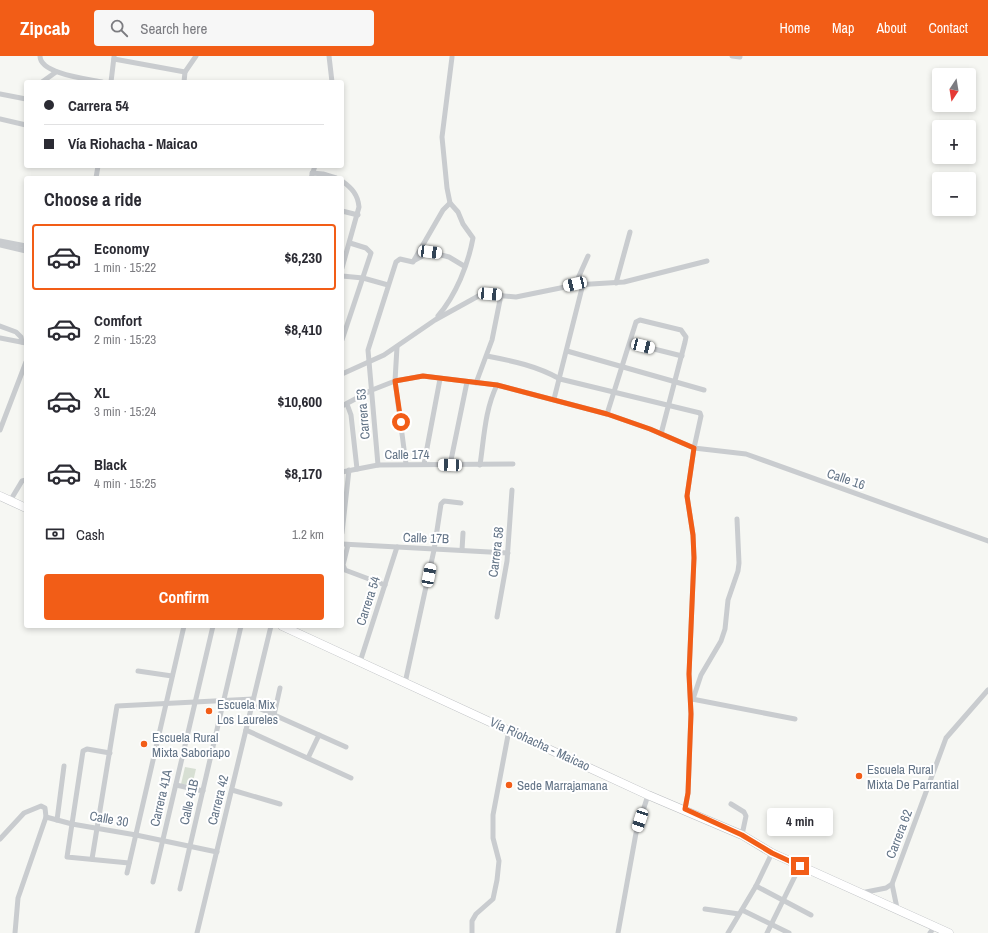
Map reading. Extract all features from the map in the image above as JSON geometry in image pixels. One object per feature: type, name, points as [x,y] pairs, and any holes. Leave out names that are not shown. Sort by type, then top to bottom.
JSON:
[{"type":"highway","points":[[0,496],[24,507]]},
{"type":"highway","name":"Vía Riohacha - Maicao","points":[[286,628],[648,794],[742,835],[772,853],[897,908],[932,930],[949,933]]},
{"type":"street","points":[[40,56],[42,62],[56,72],[93,80]]},
{"type":"street","points":[[184,80],[185,72],[196,56]]},
{"type":"street","points":[[329,56],[332,80]]},
{"type":"street","points":[[732,56],[740,57]]},
{"type":"street","points":[[435,320],[453,294],[470,253],[473,238],[462,224],[458,212],[450,203],[442,137],[452,57]]},
{"type":"street","points":[[111,80],[114,58],[185,72]]},
{"type":"street","points":[[45,80],[56,72]]},
{"type":"street","points":[[0,94],[24,99]]},
{"type":"street","points":[[0,119],[24,125]]},
{"type":"street","points":[[311,176],[323,174],[330,176]]},
{"type":"street","points":[[344,182],[350,187],[358,199],[358,215],[344,262]]},
{"type":"street","points":[[413,262],[443,210],[450,203]]},
{"type":"street","points":[[344,212],[358,215]]},
{"type":"street","points":[[616,283],[630,232]]},
{"type":"street","points":[[344,334],[371,253],[370,250],[350,243]]},
{"type":"street","points":[[2,245],[24,246]]},
{"type":"street","points":[[2,245],[24,250]]},
{"type":"street","points":[[413,262],[430,252],[449,257],[464,266]]},
{"type":"street","points":[[575,284],[588,256]]},
{"type":"street","name":"Carrera 53","points":[[378,465],[368,350],[396,262],[400,259],[413,262]]},
{"type":"street","points":[[344,373],[397,347],[435,320],[482,294],[501,294],[516,297],[575,284],[624,282],[707,261]]},
{"type":"street","points":[[344,276],[363,278],[388,285]]},
{"type":"street","points":[[554,399],[583,284]]},
{"type":"street","points":[[476,383],[492,340],[501,294]]},
{"type":"street","points":[[607,414],[638,320],[681,330],[686,337],[660,434]]},
{"type":"street","points":[[0,326],[20,334],[24,343]]},
{"type":"street","points":[[0,338],[24,343]]},
{"type":"street","points":[[630,342],[682,356]]},
{"type":"street","points":[[397,347],[395,381],[406,464]]},
{"type":"street","points":[[567,351],[675,380],[704,390]]},
{"type":"street","points":[[487,356],[529,365],[560,378],[700,413],[701,416],[694,448],[687,496],[693,535],[694,558],[690,753],[688,793],[685,809]]},
{"type":"street","points":[[0,430],[24,367]]},
{"type":"street","name":"Calle 16","points":[[344,405],[372,390],[395,381],[423,376],[497,385],[607,414],[694,448],[746,454],[988,541]]},
{"type":"street","points":[[424,464],[440,379]]},
{"type":"street","points":[[450,465],[468,382]]},
{"type":"street","points":[[480,465],[486,422],[492,394],[497,385]]},
{"type":"street","points":[[344,405],[351,415],[356,469]]},
{"type":"street","name":"Calle 174","points":[[344,471],[378,465],[512,464]]},
{"type":"street","points":[[344,515],[349,470]]},
{"type":"street","points":[[10,501],[22,481],[24,480]]},
{"type":"street","name":"Carrera 58","points":[[497,616],[508,553],[512,490]]},
{"type":"street","points":[[405,683],[434,550],[441,504],[444,501],[460,503]]},
{"type":"street","points":[[691,699],[701,674],[721,641],[728,600],[738,571],[737,519]]},
{"type":"street","points":[[462,550],[464,533]]},
{"type":"street","points":[[344,554],[345,544]]},
{"type":"street","name":"Calle 17B","points":[[345,544],[508,553]]},
{"type":"street","name":"Carrera 54","points":[[360,662],[397,547]]},
{"type":"street","points":[[344,568],[345,570],[385,585]]},
{"type":"street","points":[[127,873],[184,628]]},
{"type":"street","name":"Carrera 41A","points":[[153,882],[213,628]]},
{"type":"street","name":"Calle 41B","points":[[180,889],[241,628]]},
{"type":"street","name":"Carrera 42","points":[[197,933],[271,628]]},
{"type":"street","points":[[138,671],[172,676]]},
{"type":"street","points":[[274,715],[280,688]]},
{"type":"street","name":"Carrera 62","points":[[892,884],[946,738],[988,690]]},
{"type":"street","points":[[92,859],[117,706],[254,699]]},
{"type":"street","points":[[691,699],[795,719]]},
{"type":"street","points":[[252,705],[346,747]]},
{"type":"street","points":[[246,730],[351,778]]},
{"type":"street","points":[[472,933],[472,921],[476,914],[493,899],[499,861],[493,838],[493,815],[508,730]]},
{"type":"street","points":[[308,758],[319,735]]},
{"type":"street","points":[[110,753],[87,749],[83,751],[67,857],[129,863]]},
{"type":"street","points":[[57,820],[64,766]]},
{"type":"street","points":[[176,785],[203,791]]},
{"type":"street","points":[[232,790],[280,804]]},
{"type":"street","points":[[619,933],[636,833],[648,794]]},
{"type":"street","points":[[731,804],[744,812],[746,816],[742,835]]},
{"type":"street","points":[[0,839],[24,813],[41,806],[45,808],[46,817],[18,898],[15,933]]},
{"type":"street","name":"Calle 30","points":[[46,817],[72,824],[162,840],[217,852]]},
{"type":"street","points":[[731,932],[740,912],[756,886],[772,853]]},
{"type":"street","points":[[767,933],[784,902],[800,866]]},
{"type":"street","points":[[861,893],[886,888],[892,884],[897,908]]},
{"type":"street","points":[[756,886],[811,915]]},
{"type":"street","points":[[705,909],[740,912],[789,933]]},
{"type":"shaded area","points":[[185,767],[196,769],[192,786],[181,784]]},
{"type":"place","name":"Escuela Mix Los Laureles","points":[[209,711]]},
{"type":"place","name":"Escuela Rural Mixta Saboriapo","points":[[144,744]]},
{"type":"place","name":"Escuela Rural Mixta De Parrantial","points":[[859,776]]},
{"type":"place","name":"Sede Marrajamana","points":[[509,785]]},
{"type":"route","points":[[401,422],[395,381],[423,376],[497,385],[554,399],[638,424],[665,437],[694,448],[687,496],[693,535],[694,558],[689,674],[691,714],[688,793],[685,809],[742,835],[772,853],[800,866]]}]
